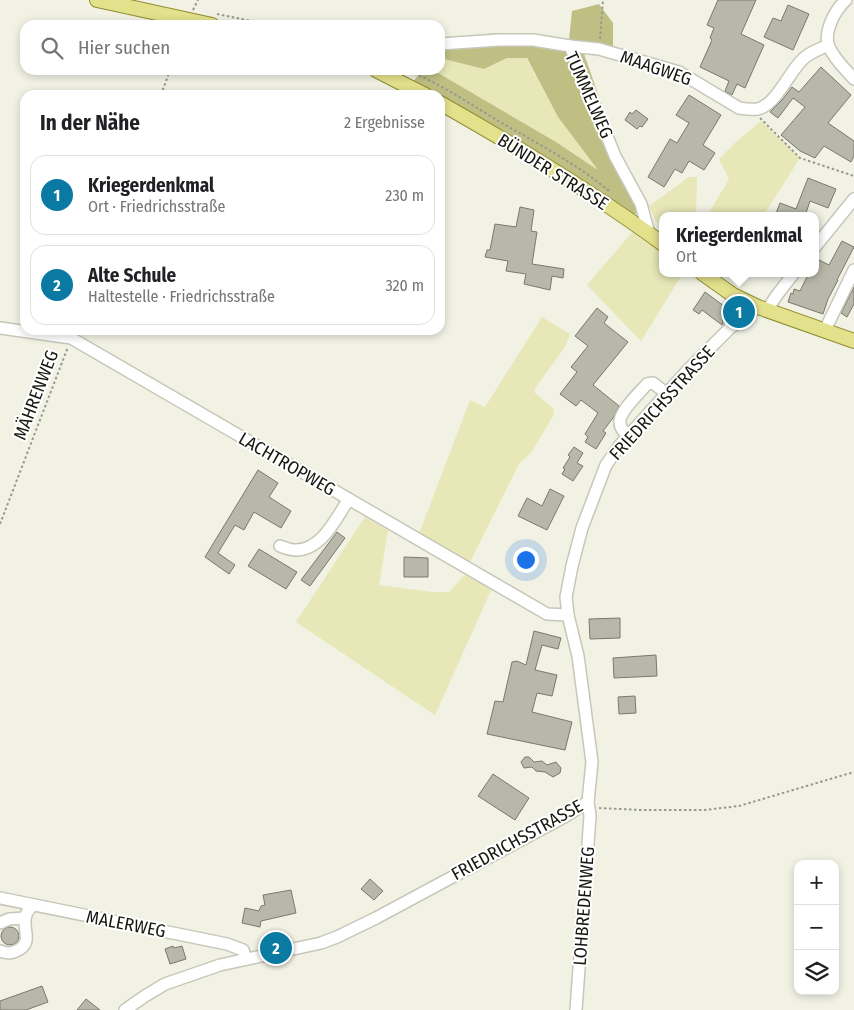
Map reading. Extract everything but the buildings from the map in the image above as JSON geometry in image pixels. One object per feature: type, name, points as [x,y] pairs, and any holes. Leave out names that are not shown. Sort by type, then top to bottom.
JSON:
[{"type":"main road","points":[[97,0],[189,20]]},
{"type":"main road","points":[[386,75],[415,90]]},
{"type":"main road","name":"BÜNDER STRASSE","points":[[445,106],[520,150],[659,241]]},
{"type":"main road","points":[[708,277],[733,295],[763,309],[854,341]]},
{"type":"street","points":[[846,0],[832,16],[828,45],[837,60],[854,79]]},
{"type":"street","name":"TUMMELWEG","points":[[445,44],[533,40],[570,46],[615,156],[641,204],[649,234]]},
{"type":"street","points":[[755,109],[760,108],[772,99],[803,58],[828,45]]},
{"type":"street","name":"MAAGWEG","points":[[570,46],[599,49],[679,72],[739,108],[755,109]]},
{"type":"street","points":[[819,242],[854,199]]},
{"type":"street","points":[[825,330],[854,270]]},
{"type":"street","name":"FRIEDRICHSSTRASSE","points":[[125,1010],[165,984],[220,965],[321,943],[337,937],[588,804],[592,762],[578,656],[568,615],[566,597],[582,528],[606,465],[620,445],[666,394],[730,328],[763,309],[791,277]]},
{"type":"street","points":[[730,328],[733,295]]},
{"type":"street","name":"LACHTROPWEG","points":[[0,328],[20,331]]},
{"type":"street","name":"LACHTROPWEG","points":[[50,335],[71,338],[547,614],[568,615]]},
{"type":"street","points":[[628,436],[620,424],[620,416],[647,384],[654,383],[666,394]]},
{"type":"street","points":[[280,546],[295,550],[308,548],[321,538],[349,499]]},
{"type":"street","name":"LOHBREDENWEG","points":[[576,1010],[590,816],[588,804]]},
{"type":"street","name":"MALERWEG","points":[[0,898],[227,944],[243,950],[246,959]]},
{"type":"street","points":[[0,951],[13,953],[22,948],[27,941],[26,914],[33,905]]},
{"type":"street","points":[[0,923],[8,918],[25,918]]},
{"type":"path","points":[[599,49],[603,0]]},
{"type":"path","points":[[163,90],[168,75]]},
{"type":"path","points":[[755,109],[762,121],[800,158],[854,176]]},
{"type":"path","name":"MÄHRENWEG","points":[[0,524],[71,338]]},
{"type":"path","points":[[588,804],[639,810],[704,810],[739,806],[854,772]]},
{"type":"green space","points":[[599,4],[613,23],[613,51],[583,51],[604,111],[628,169],[649,206],[632,216],[445,98],[445,90],[430,90],[413,82],[418,75],[442,75],[556,142],[598,170],[558,117],[527,58],[507,58],[484,69],[445,59],[445,38],[496,33],[569,40],[572,11]]},
{"type":"green space","points":[[507,58],[526,58],[558,117],[600,171],[556,142],[442,75],[445,75],[445,59],[484,69]]},
{"type":"green space","points":[[761,121],[800,158],[766,212],[709,212],[729,179],[719,159]]},
{"type":"green space","points":[[689,177],[697,177],[696,212],[659,212],[659,224],[655,220],[649,206]]},
{"type":"green space","points":[[634,230],[659,249],[659,277],[681,277],[641,341],[587,285]]},
{"type":"green space","points":[[542,317],[570,334],[565,347],[535,388],[535,393],[554,409],[553,416],[531,453],[519,464],[469,564],[419,534],[470,400],[485,407]]},
{"type":"green space","points":[[365,517],[388,530],[379,585],[432,592],[449,592],[465,575],[492,588],[435,715],[296,622]]},
{"type":"place","name":"Kriegerdenkmal","points":[[739,312]]},
{"type":"place","name":"Alte Schule","points":[[276,948]]}]
